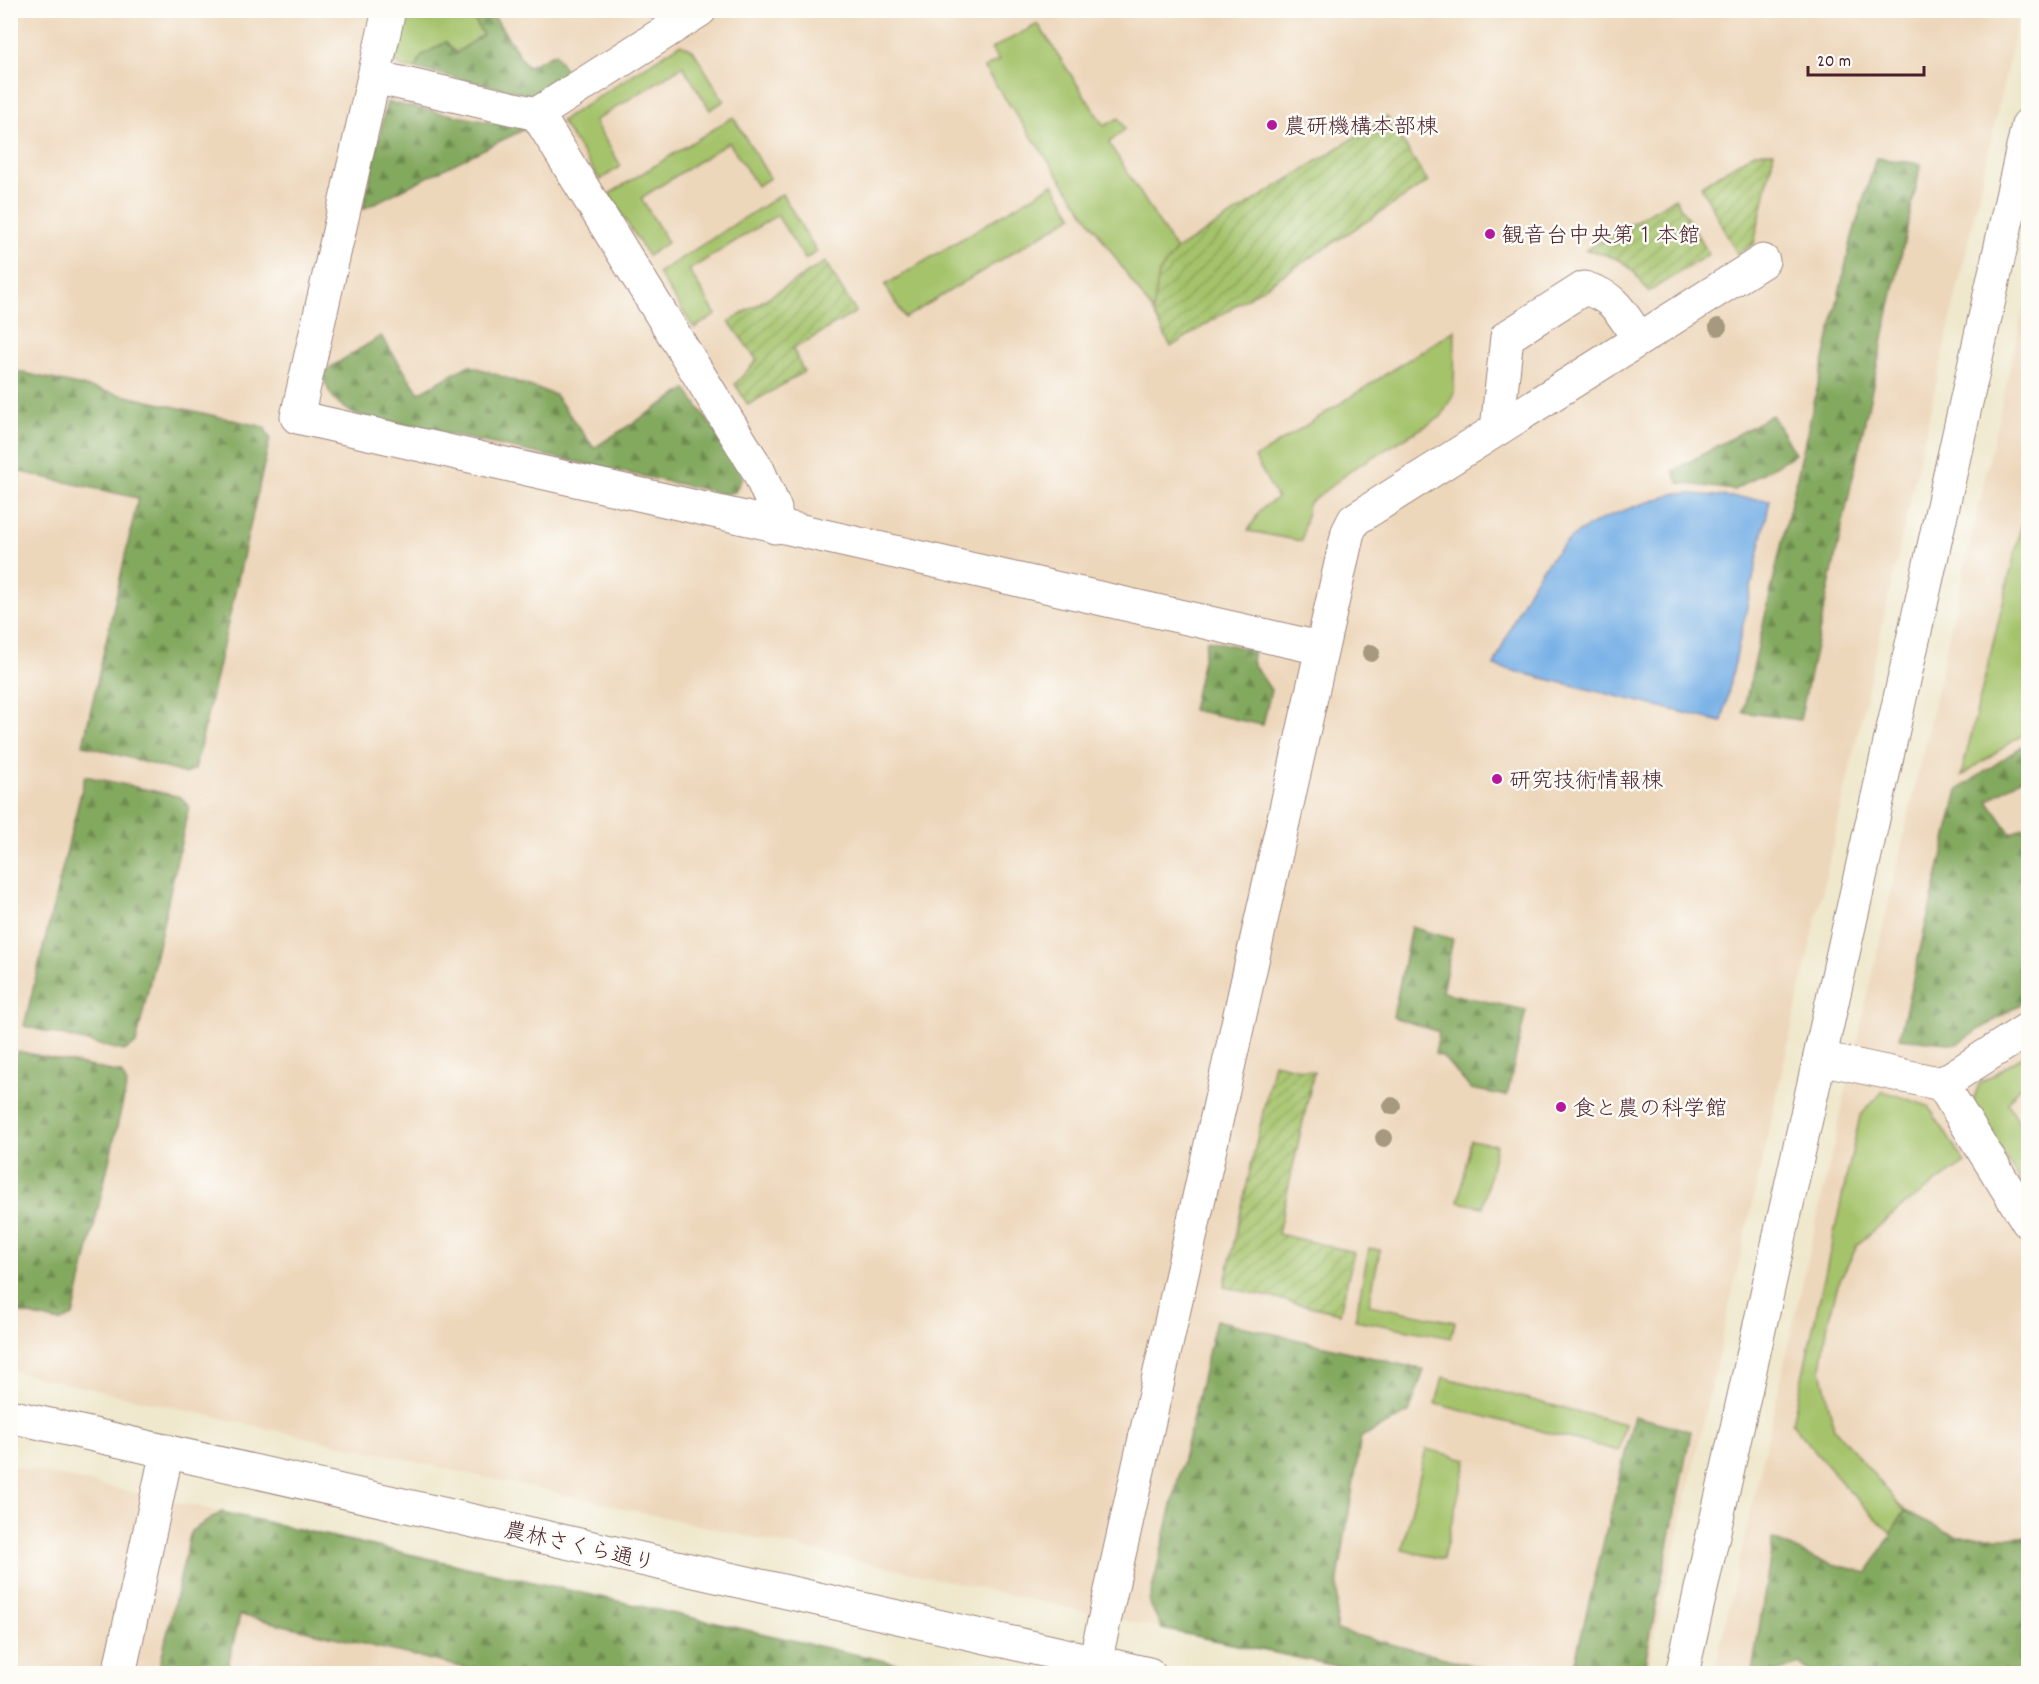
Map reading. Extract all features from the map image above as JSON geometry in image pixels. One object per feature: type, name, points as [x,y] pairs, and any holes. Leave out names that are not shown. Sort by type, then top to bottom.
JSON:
[{"type":"street","points":[[389,10],[297,417],[775,527],[1320,648]]},
{"type":"street","points":[[374,77],[537,114],[700,10]]},
{"type":"street","points":[[537,114],[758,470],[775,509],[775,527]]},
{"type":"street","points":[[1682,1674],[2028,125]]},
{"type":"street","points":[[1095,1662],[1320,648],[1348,532],[1354,520],[1762,261]]},
{"type":"street","points":[[1497,429],[1507,337],[1584,288],[1603,293],[1615,305],[1639,339]]},
{"type":"street","points":[[1820,1058],[1942,1084],[2028,1029]]},
{"type":"street","points":[[1942,1084],[2028,1222]]},
{"type":"street","name":"農林さくら通り","points":[[10,1416],[1149,1674]]},
{"type":"street","points":[[119,1674],[167,1451]]},
{"type":"shaded area","points":[[11,11],[2020,11],[1647,1673],[1358,1673],[11,1371]]},
{"type":"shaded area","points":[[2028,287],[2028,1673],[1714,1673]]},
{"type":"shaded area","points":[[10,1465],[222,1512],[939,1673],[11,1673]]},
{"type":"green space","points":[[490,10],[527,67],[555,53],[567,73],[533,95],[416,69],[421,56],[446,42],[456,53],[483,35],[469,11]]},
{"type":"green space","points":[[404,11],[469,11],[483,34],[456,53],[446,42],[421,56],[416,69],[401,67],[393,60]]},
{"type":"green space","points":[[1038,24],[1104,126],[1119,118],[1125,129],[1109,143],[1176,250],[1159,273],[1153,312],[984,68],[999,60],[991,49]]},
{"type":"green space","points":[[680,44],[693,50],[724,101],[710,110],[683,66],[594,121],[621,166],[600,180],[561,121]]},
{"type":"green space","points":[[387,102],[525,129],[363,209]]},
{"type":"green space","points":[[733,117],[770,178],[757,186],[729,142],[641,198],[668,242],[648,256],[609,194]]},
{"type":"green space","points":[[1387,117],[1428,182],[1171,347],[1153,312],[1159,273],[1176,250]]},
{"type":"green space","points":[[1755,152],[1774,152],[1754,244],[1737,254],[1701,186]]},
{"type":"green space","points":[[1876,158],[1921,164],[1800,720],[1743,712],[1852,237]]},
{"type":"green space","points":[[1053,184],[1073,216],[905,318],[885,285]]},
{"type":"green space","points":[[782,194],[817,252],[805,259],[777,215],[689,270],[716,315],[694,328],[658,273]]},
{"type":"green space","points":[[1675,198],[1709,254],[1648,292],[1635,273],[1623,262],[1586,250]]},
{"type":"green space","points":[[825,262],[856,312],[793,349],[804,372],[748,405],[735,384],[757,360],[729,322]]},
{"type":"green space","points":[[1455,330],[1454,393],[1441,417],[1354,468],[1308,504],[1302,541],[1248,531],[1261,509],[1277,498],[1255,458]]},
{"type":"green space","points":[[381,336],[419,393],[469,365],[555,395],[594,448],[686,389],[729,452],[742,477],[735,492],[725,494],[354,414],[342,406],[329,392],[323,372]]},
{"type":"green space","points":[[11,370],[264,427],[270,438],[195,769],[186,774],[83,745],[138,498],[11,470]]},
{"type":"green space","points":[[1772,415],[1795,454],[1734,490],[1679,483],[1673,471]]},
{"type":"green space","points":[[2028,499],[2028,731],[1961,776]]},
{"type":"green space","points":[[1207,640],[1254,650],[1252,662],[1271,690],[1263,725],[1192,710]]},
{"type":"green space","points":[[2028,742],[2028,774],[1988,801],[2011,834],[2023,827],[2028,836],[2028,999],[1957,1044],[1899,1038],[1958,790]]},
{"type":"green space","points":[[85,776],[181,797],[189,807],[136,1044],[124,1051],[24,1026]]},
{"type":"green space","points":[[1411,927],[1453,939],[1442,992],[1526,1010],[1507,1096],[1471,1089],[1442,1056],[1435,1054],[1439,1032],[1393,1017]]},
{"type":"green space","points":[[17,1051],[121,1073],[127,1084],[73,1316],[60,1322],[11,1311],[10,1078]]},
{"type":"green space","points":[[2028,1052],[2028,1082],[2017,1089],[2008,1103],[2028,1137],[2028,1194],[1972,1105],[1979,1084]]},
{"type":"green space","points":[[1274,1063],[1314,1072],[1278,1234],[1354,1252],[1340,1313],[1224,1287]]},
{"type":"green space","points":[[1883,1091],[1928,1106],[1965,1163],[1908,1202],[1858,1244],[1838,1285],[1828,1322],[1821,1369],[1834,1428],[1905,1511],[1891,1533],[1847,1489],[1792,1423],[1860,1116]]},
{"type":"green space","points":[[1471,1140],[1496,1145],[1483,1207],[1458,1202]]},
{"type":"green space","points":[[1369,1248],[1380,1250],[1369,1305],[1455,1322],[1451,1338],[1355,1320]]},
{"type":"green space","points":[[1216,1320],[1424,1370],[1409,1413],[1361,1437],[1338,1580],[1336,1630],[1503,1673],[1370,1673],[1162,1629],[1149,1602]]},
{"type":"green space","points":[[1443,1377],[1625,1424],[1619,1451],[1436,1404]]},
{"type":"green space","points":[[1634,1416],[1691,1431],[1643,1673],[1572,1673]]},
{"type":"green space","points":[[1426,1449],[1467,1459],[1443,1559],[1402,1550]]},
{"type":"green space","points":[[1905,1511],[1958,1537],[2028,1537],[2028,1673],[1812,1674],[1799,1664],[1774,1673],[1752,1673],[1773,1539],[1817,1560],[1868,1573]]},
{"type":"green space","points":[[222,1512],[939,1673],[487,1673],[240,1615],[226,1673],[158,1673],[191,1531]]},
{"type":"water","points":[[1677,493],[1770,500],[1722,722],[1494,666],[1518,611],[1538,575],[1564,545],[1579,532],[1602,519]]},
{"type":"place","name":"農研機構本部棟","points":[[1272,125]]},
{"type":"place","name":"観音台中央第１本館","points":[[1490,234]]},
{"type":"place","name":"研究技術情報棟","points":[[1497,779]]},
{"type":"place","name":"食と農の科学館","points":[[1561,1107]]}]
